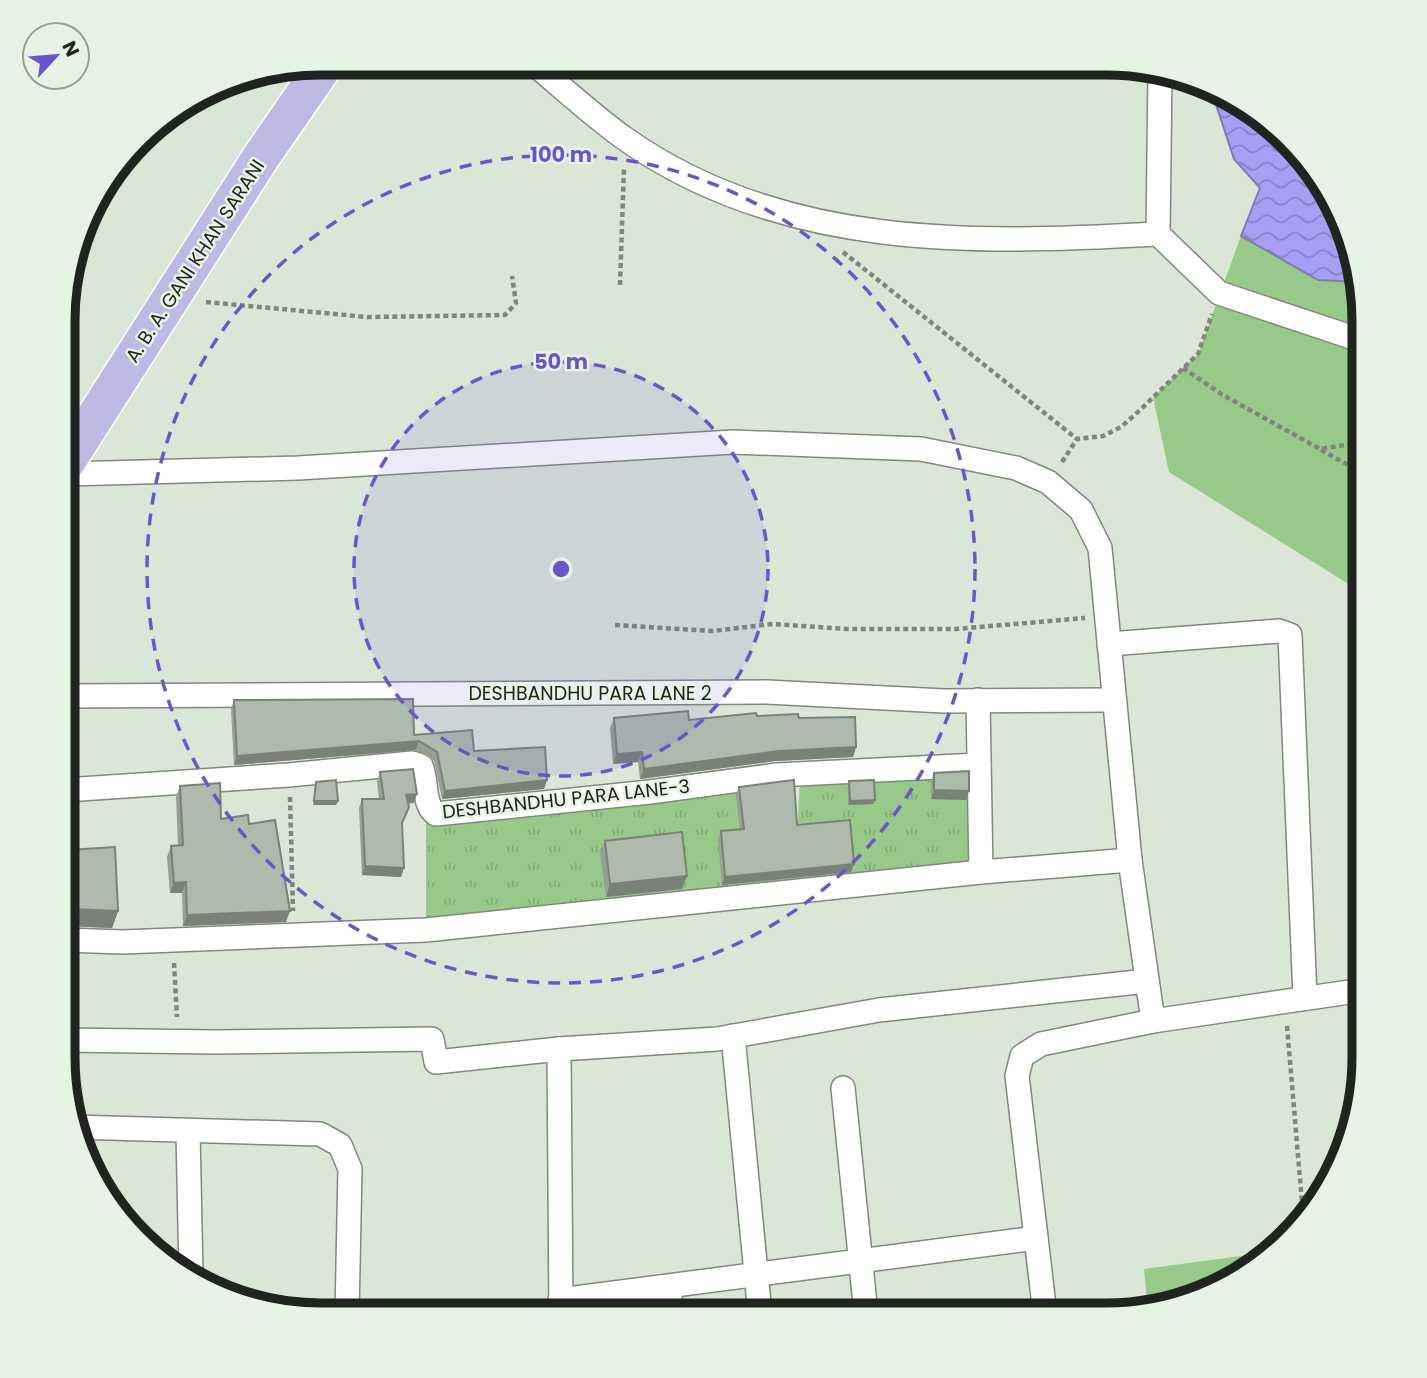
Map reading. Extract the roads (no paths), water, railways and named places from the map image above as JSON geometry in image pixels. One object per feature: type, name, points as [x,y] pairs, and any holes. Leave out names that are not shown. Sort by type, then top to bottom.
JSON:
[{"type":"main road","name":"A. B. A. GANI KHAN SARANI","points":[[75,446],[261,157],[318,75]]},
{"type":"street","points":[[548,75],[625,138],[697,180],[802,220],[957,237],[1035,240],[1158,234]]},
{"type":"street","points":[[1160,81],[1158,234],[1219,293],[1351,337]]},
{"type":"street","points":[[75,454],[298,468],[733,442],[921,449],[1016,468],[1048,482],[1082,510],[1100,548],[1130,860],[1153,1021]]},
{"type":"street","points":[[1109,643],[1279,631],[1290,635],[1295,999]]},
{"type":"street","name":"DESHBANDHU PARA LANE 2","points":[[75,696],[767,692],[978,700],[1114,699]]},
{"type":"street","points":[[978,700],[981,872]]},
{"type":"street","name":"DESHBANDHU PARA LANE-3","points":[[76,789],[289,775],[412,763],[421,766],[426,775],[428,804],[436,814],[650,792],[777,775],[979,765]]},
{"type":"street","points":[[76,940],[123,942],[426,930],[981,872],[1130,860]]},
{"type":"street","points":[[76,1040],[179,1042],[432,1039],[436,1062],[559,1049],[733,1036],[879,1010],[1147,981]]},
{"type":"street","points":[[1044,1302],[1017,1076],[1022,1056],[1041,1044],[1153,1021],[1352,991]]},
{"type":"street","points":[[733,1036],[759,1302]]},
{"type":"street","points":[[559,1049],[561,1303]]},
{"type":"street","points":[[843,1088],[865,1302]]},
{"type":"street","points":[[86,1128],[320,1134],[340,1145],[351,1169],[347,1303]]},
{"type":"street","points":[[188,1132],[191,1265]]},
{"type":"street","points":[[585,1303],[670,1287],[1036,1238]]},
{"type":"street","points":[[670,1287],[670,1303]]},
{"type":"water","points":[[1215,101],[1256,126],[1280,147],[1301,171],[1319,198],[1333,227],[1349,282],[1318,280],[1241,236],[1260,188],[1234,159]]}]
